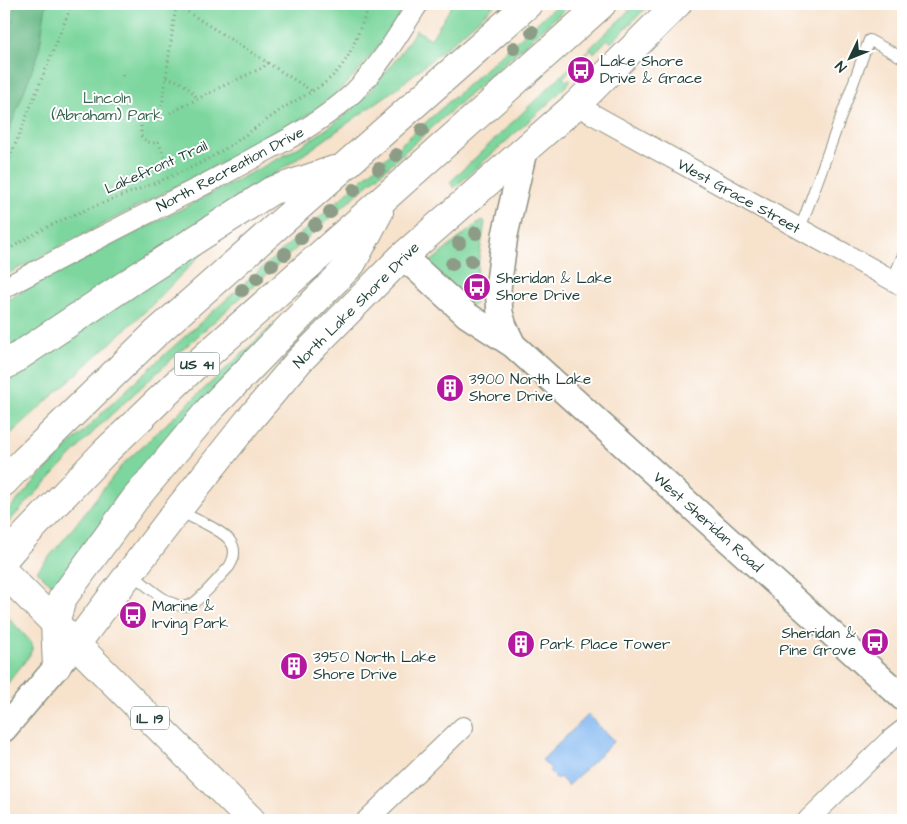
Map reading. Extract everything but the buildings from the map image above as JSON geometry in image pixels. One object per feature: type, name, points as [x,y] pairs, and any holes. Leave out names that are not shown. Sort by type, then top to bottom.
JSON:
[{"type":"main road","points":[[4,482],[156,334],[528,4]]},
{"type":"main road","name":"US 41","points":[[10,552],[106,451],[200,362],[602,4]]},
{"type":"main road","name":"North Lake Shore Drive","points":[[76,644],[177,511],[249,420],[299,361],[402,257],[576,105],[677,4]]},
{"type":"main road","points":[[4,366],[271,191],[347,165]]},
{"type":"main road","points":[[57,666],[56,623],[62,599],[135,499],[210,409],[352,263],[388,195]]},
{"type":"main road","name":"IL 19","points":[[4,572],[251,820]]},
{"type":"street","name":"North Recreation Drive","points":[[4,288],[225,174],[316,122],[354,92],[389,48],[418,4]]},
{"type":"street","name":"West Grace Street","points":[[576,105],[897,283]]},
{"type":"street","name":"West Sheridan Road","points":[[513,345],[500,313],[498,289],[505,235],[524,152]]},
{"type":"street","name":"West Sheridan Road","points":[[402,257],[467,315],[513,345],[903,698]]},
{"type":"street","points":[[4,729],[76,644]]},
{"type":"street","points":[[367,820],[463,727]]},
{"type":"street","points":[[808,820],[889,741],[903,730]]},
{"type":"lane","points":[[800,229],[869,40],[903,58]]},
{"type":"lane","points":[[897,283],[903,255]]},
{"type":"lane","points":[[130,573],[177,606],[189,606],[229,567],[233,561],[234,554],[233,547],[228,538],[221,532],[177,511]]},
{"type":"path","points":[[4,172],[72,4]]},
{"type":"path","points":[[175,4],[312,91]]},
{"type":"path","name":"Lakefront Trail","points":[[4,253],[42,230],[197,164],[243,137],[277,112],[330,80],[349,55],[372,4]]},
{"type":"path","points":[[162,106],[175,12],[179,6]]},
{"type":"path","points":[[170,113],[264,67],[267,62]]},
{"type":"path","points":[[160,81],[174,79],[182,83],[190,89],[196,100],[196,106]]},
{"type":"path","points":[[140,126],[143,139],[151,143],[162,140]]},
{"type":"path","points":[[158,142],[168,163]]},
{"type":"green space","name":"Lincoln (Abraham) Park","points":[[4,4],[407,4],[357,73],[309,114],[277,134],[4,276]]},
{"type":"green space","points":[[14,4],[46,4],[39,52],[4,144],[4,39],[14,18]]},
{"type":"green space","points":[[453,4],[496,4],[397,88],[313,148],[4,359],[4,301],[300,147],[334,123],[361,100],[396,60],[416,30],[431,39]]},
{"type":"green space","points":[[558,4],[571,4],[100,425],[4,527],[4,515],[67,448],[133,384]]},
{"type":"green space","points":[[636,4],[650,4],[611,43],[608,39],[594,53],[591,50],[589,51],[563,78],[566,81],[569,79],[571,81],[454,188],[450,182]]},
{"type":"green space","points":[[483,220],[485,222],[478,264],[475,304],[473,306],[428,264]]},
{"type":"green space","points":[[209,246],[150,307],[4,440],[4,381],[129,294]]},
{"type":"green space","points":[[274,324],[56,585],[44,578],[37,571],[122,465]]},
{"type":"green space","points":[[4,613],[31,642],[33,647],[29,656],[4,688]]},
{"type":"water","points":[[588,715],[614,741],[568,786],[560,777],[557,779],[549,771],[551,769],[542,760]]},
{"type":"place","name":"Lake Shore Drive & Grace","points":[[581,70]]},
{"type":"place","name":"Sheridan & Lake Shore Drive","points":[[477,287]]},
{"type":"place","name":"3900 North Lake Shore Drive","points":[[450,388]]},
{"type":"place","name":"Marine & Irving Park","points":[[133,615]]},
{"type":"place","name":"Sheridan & Pine Grove","points":[[875,642]]},
{"type":"place","name":"Park Place Tower","points":[[521,644]]},
{"type":"place","name":"3950 North Lake Shore Drive","points":[[294,666]]}]
